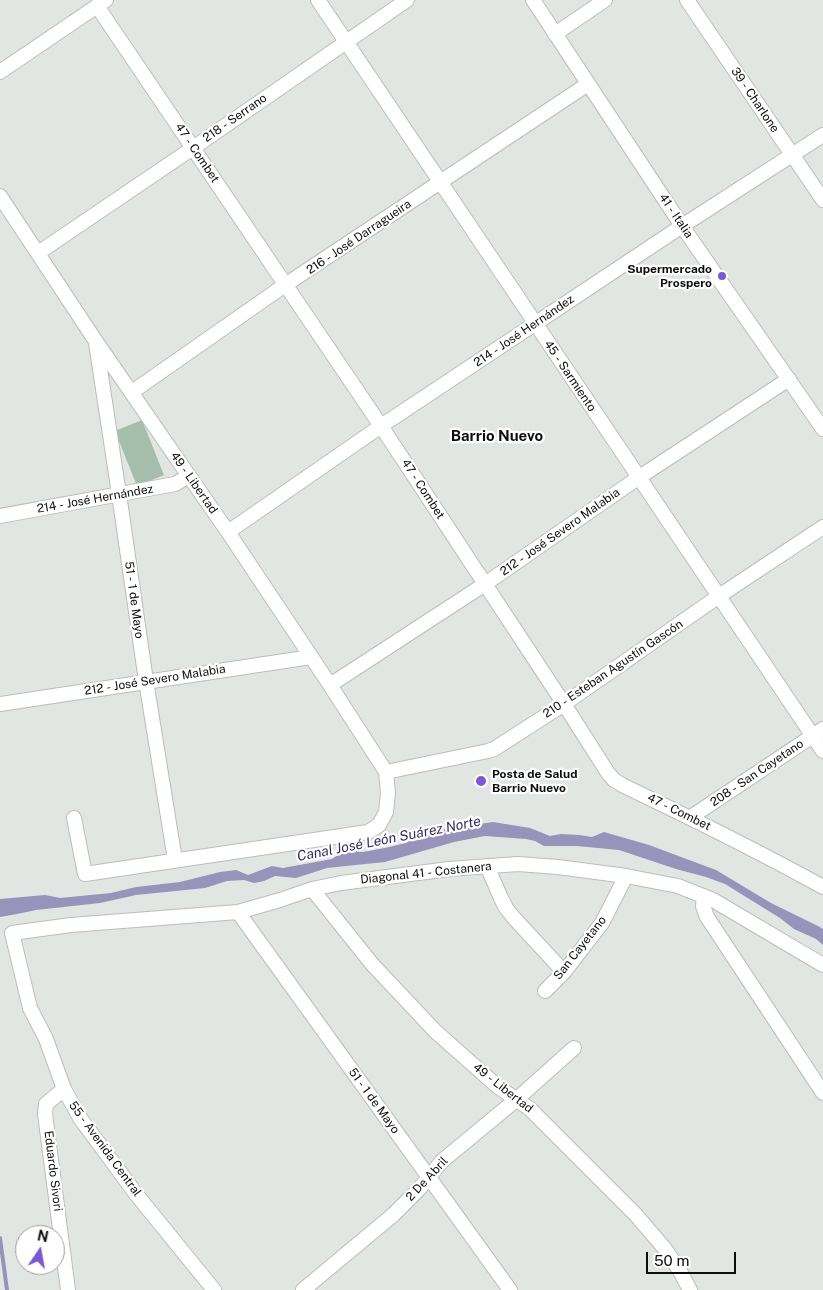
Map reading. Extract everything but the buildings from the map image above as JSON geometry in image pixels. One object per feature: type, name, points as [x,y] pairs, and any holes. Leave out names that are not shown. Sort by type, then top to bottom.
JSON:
[{"type":"street","name":"45 - Sarmiento","points":[[318,0],[638,478],[719,596],[818,733],[823,751]]},
{"type":"street","name":"218 - Serrano","points":[[38,253],[407,0]]},
{"type":"street","name":"41 - Italia","points":[[533,0],[682,226],[822,426]]},
{"type":"street","points":[[555,34],[605,0]]},
{"type":"street","name":"39 - Charlone","points":[[687,0],[823,200]]},
{"type":"street","points":[[0,72],[102,3]]},
{"type":"street","name":"47 - Combet","points":[[102,3],[193,148],[381,426],[614,780],[771,858],[823,887]]},
{"type":"street","name":"216 - José Darragueira","points":[[132,392],[285,285],[588,84]]},
{"type":"street","name":"214 - José Hernández","points":[[228,532],[381,426],[535,323],[823,135]]},
{"type":"street","name":"49 - Libertad","points":[[0,196],[95,340],[228,532],[386,772]]},
{"type":"street","name":"51 - 1 de Mayo","points":[[95,340],[175,860]]},
{"type":"street","name":"212 - José Severo Malabia","points":[[330,685],[486,584],[638,478],[788,379]]},
{"type":"street","name":"214 - José Hernández","points":[[0,516],[175,484],[189,476]]},
{"type":"street","name":"210 - Esteban Agustín Gascón","points":[[386,772],[488,751],[564,704],[719,596],[823,527]]},
{"type":"street","name":"212 - José Severo Malabia","points":[[0,704],[311,657]]},
{"type":"street","name":"208 - San Cayetano","points":[[691,818],[818,733]]},
{"type":"street","points":[[74,818],[85,874],[368,832],[379,825],[386,812],[388,793],[386,772]]},
{"type":"street","name":"Diagonal 41 - Costanera","points":[[12,933],[71,925],[238,912],[312,889],[340,883],[448,869],[518,864],[626,876],[678,886],[704,896],[823,965]]},
{"type":"street","points":[[487,866],[506,908],[564,972]]},
{"type":"street","name":"San Cayetano","points":[[544,991],[564,972],[602,923],[626,876]]},
{"type":"street","name":"49 - Libertad","points":[[312,889],[372,964],[435,1030],[497,1086],[530,1109],[636,1215],[665,1249],[690,1290]]},
{"type":"street","points":[[704,896],[703,906],[707,916],[823,1093]]},
{"type":"street","name":"51 - 1 de Mayo","points":[[238,912],[510,1290]]},
{"type":"street","name":"55 - Avenida Central","points":[[12,933],[30,1008],[46,1040],[64,1089],[80,1118],[136,1194],[214,1290]]},
{"type":"street","name":"2 De Abril","points":[[304,1290],[393,1215],[442,1162],[574,1048]]},
{"type":"street","name":"Eduardo Sivori","points":[[64,1089],[46,1104],[46,1114],[68,1290]]},
{"type":"green space","points":[[142,420],[164,475],[137,486],[115,431]]},
{"type":"shaded area","points":[[493,822],[530,828],[550,836],[561,834],[592,837],[604,832],[649,845],[716,870],[771,903],[818,926],[823,929],[823,945],[816,939],[794,929],[780,918],[725,884],[706,877],[619,850],[577,846],[544,846],[526,839],[485,836],[454,842],[385,862],[327,868],[296,878],[275,876],[254,883],[244,880],[227,881],[205,888],[136,895],[100,903],[36,910],[0,917],[0,899],[45,895],[60,898],[111,893],[136,887],[180,882],[236,870],[248,875],[272,866],[283,868],[332,859],[347,849],[363,852],[385,848],[406,843],[420,834]]},
{"type":"waterway","points":[[0,1238],[7,1290]]},
{"type":"place","name":"Supermercado Prospero","points":[[722,276]]},
{"type":"place","name":"Posta de Salud Barrio Nuevo","points":[[481,781]]},
{"type":"district","name":"Barrio Nuevo","points":[[497,436]]},
{"type":"water label","name":"Canal José León Suárez Norte","points":[[389,839]]}]
